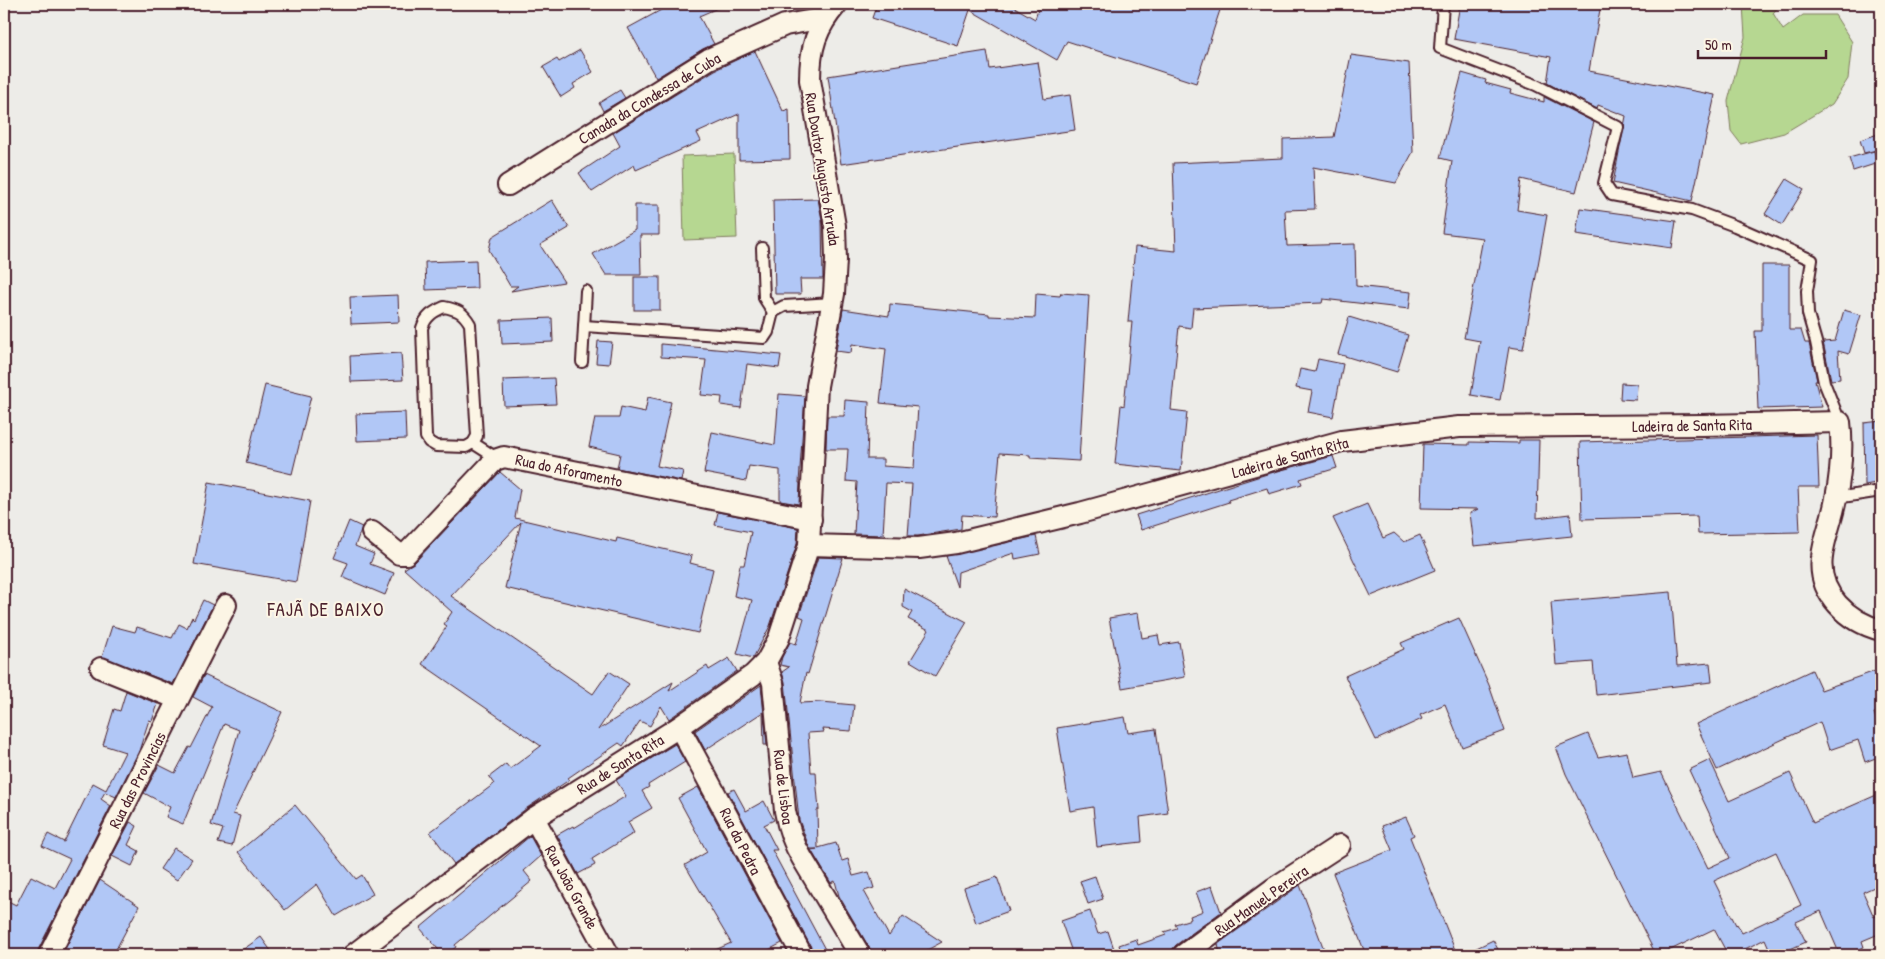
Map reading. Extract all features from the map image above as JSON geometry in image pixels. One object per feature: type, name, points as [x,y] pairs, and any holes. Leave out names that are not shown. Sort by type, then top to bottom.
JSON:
[{"type":"street","name":"Canada da Condessa de Cuba","points":[[508,185],[710,58],[785,25],[831,11]]},
{"type":"street","name":"Rua Doutor Augusto Arruda","points":[[811,519],[816,386],[832,304],[836,260],[835,226],[810,80],[810,59],[813,43],[831,11]]},
{"type":"street","points":[[1840,422],[1843,446],[1836,498],[1821,559],[1823,578],[1833,600],[1848,616],[1872,628],[1881,630]]},
{"type":"street","name":"Ladeira de Santa Rita","points":[[809,545],[919,548],[956,543],[1107,506],[1342,441],[1459,427],[1840,422]]},
{"type":"street","name":"Rua do Aforamento","points":[[372,532],[399,554],[406,554],[498,459],[504,457],[811,519]]},
{"type":"street","name":"Rua de Santa Rita","points":[[353,955],[534,818],[679,727],[753,675],[766,662],[779,638],[788,614],[809,545],[811,519]]},
{"type":"street","name":"Rua das Provincias","points":[[49,955],[226,605]]},
{"type":"street","name":"Rua de Lisboa","points":[[766,662],[774,683],[784,811],[788,826],[798,851],[860,955]]},
{"type":"street","points":[[101,668],[178,699]]},
{"type":"street","name":"Rua da Pedra","points":[[679,727],[802,955]]},
{"type":"street","name":"Rua João Grande","points":[[534,818],[609,955]]},
{"type":"street","name":"Rua Manuel Pereira","points":[[1183,955],[1274,888],[1340,845]]},
{"type":"lane","points":[[1443,4],[1440,48],[1536,85],[1618,127],[1604,183],[1612,195],[1692,210],[1735,226],[1812,260],[1807,291],[1808,314],[1824,382],[1840,422]]},
{"type":"lane","points":[[762,248],[764,298],[774,312]]},
{"type":"lane","points":[[582,362],[586,291]]},
{"type":"lane","points":[[584,326],[764,338],[768,332],[774,312],[784,306],[832,304]]},
{"type":"lane","points":[[444,308],[458,310],[465,315],[470,324],[477,436],[473,443],[466,447],[436,446],[429,442],[426,437],[422,328],[425,320],[431,313],[444,308]]},
{"type":"lane","points":[[473,443],[498,459]]},
{"type":"lane","points":[[1836,498],[1881,491]]},
{"type":"green space","points":[[1743,4],[1781,4],[1773,13],[1783,30],[1803,15],[1835,15],[1852,42],[1848,79],[1832,104],[1784,133],[1741,144],[1731,131],[1728,101],[1745,37]]},
{"type":"green space","points":[[734,154],[737,238],[684,240],[682,156]]},
{"type":"building","points":[[672,4],[727,4],[699,16],[714,44],[656,78],[628,28]]},
{"type":"building","points":[[877,4],[1009,4],[1035,19],[1040,4],[1222,4],[1196,83],[1067,41],[1057,60],[970,10],[958,46],[872,18]]},
{"type":"building","points":[[1460,4],[1601,4],[1589,71],[1715,95],[1692,201],[1613,183],[1626,116],[1598,105],[1597,109],[1547,83],[1551,57],[1454,39]]},
{"type":"building","points":[[580,50],[593,72],[573,84],[575,88],[561,97],[543,67],[557,59],[559,62]]},
{"type":"building","points":[[755,51],[783,111],[789,109],[790,159],[739,160],[739,114],[697,133],[701,141],[636,170],[634,165],[592,192],[579,173],[620,146],[613,133],[715,70]]},
{"type":"building","points":[[987,51],[990,69],[1038,62],[1044,99],[1070,95],[1075,130],[841,164],[828,76]]},
{"type":"building","points":[[1351,55],[1409,63],[1413,152],[1396,183],[1313,167],[1315,209],[1285,210],[1287,246],[1355,244],[1356,286],[1411,292],[1409,309],[1323,299],[1322,303],[1193,308],[1191,328],[1179,326],[1171,410],[1187,412],[1181,471],[1115,464],[1121,405],[1124,406],[1132,322],[1128,322],[1135,247],[1176,251],[1173,163],[1283,158],[1283,139],[1334,137]]},
{"type":"building","points":[[1462,73],[1486,80],[1485,83],[1511,90],[1510,93],[1544,102],[1544,97],[1594,122],[1576,192],[1521,179],[1517,210],[1547,215],[1523,349],[1509,347],[1500,400],[1471,395],[1480,341],[1464,338],[1483,238],[1442,233],[1452,161],[1440,158]]},
{"type":"building","points":[[620,90],[625,98],[603,111],[599,103]]},
{"type":"building","points":[[1881,133],[1881,149],[1864,153],[1860,140]]},
{"type":"building","points":[[1874,151],[1878,163],[1853,171],[1849,158]]},
{"type":"building","points":[[1787,179],[1804,189],[1782,225],[1765,214]]},
{"type":"building","points":[[818,199],[822,220],[823,279],[800,279],[801,294],[775,294],[773,200]]},
{"type":"building","points":[[552,200],[569,228],[540,245],[564,282],[511,291],[518,286],[510,286],[489,250],[492,237]]},
{"type":"building","points":[[635,205],[659,205],[659,235],[640,235],[641,275],[606,275],[593,254],[635,230]]},
{"type":"building","points":[[1580,208],[1676,221],[1672,248],[1576,234]]},
{"type":"building","points":[[476,260],[477,288],[426,290],[425,262]]},
{"type":"building","points":[[1762,265],[1789,265],[1789,330],[1801,330],[1805,343],[1809,343],[1817,381],[1815,381],[1822,407],[1758,409],[1755,331],[1762,331]]},
{"type":"building","points":[[634,277],[660,277],[660,310],[634,310]]},
{"type":"building","points":[[1061,293],[1089,295],[1079,461],[1030,458],[1030,455],[1000,453],[994,517],[962,515],[961,529],[918,536],[908,536],[912,484],[886,483],[883,535],[854,534],[857,482],[846,481],[848,449],[826,449],[827,416],[844,416],[845,400],[869,402],[867,459],[883,459],[883,466],[914,468],[918,407],[880,403],[886,349],[852,344],[851,353],[836,351],[843,309],[889,316],[890,304],[989,314],[989,316],[1035,318],[1036,294],[1060,296]]},
{"type":"building","points":[[398,295],[399,322],[351,324],[350,297]]},
{"type":"building","points":[[1844,310],[1861,315],[1849,354],[1838,351],[1840,379],[1831,380],[1823,342],[1835,341]]},
{"type":"building","points":[[1349,317],[1408,335],[1397,372],[1338,354]]},
{"type":"building","points":[[552,318],[553,342],[502,344],[501,320]]},
{"type":"building","points":[[598,341],[612,342],[609,364],[596,363]]},
{"type":"building","points":[[661,344],[781,355],[779,368],[747,364],[741,408],[721,405],[722,397],[701,395],[706,360],[661,357]]},
{"type":"building","points":[[401,353],[403,380],[351,382],[350,356]]},
{"type":"building","points":[[1318,359],[1343,364],[1333,417],[1308,412],[1312,391],[1296,388],[1300,369],[1315,372]]},
{"type":"building","points":[[554,378],[556,404],[504,406],[503,380]]},
{"type":"building","points":[[1621,383],[1637,384],[1636,400],[1620,399]]},
{"type":"building","points":[[265,385],[311,396],[292,474],[246,463]]},
{"type":"building","points":[[779,394],[805,396],[799,504],[780,501],[780,470],[749,466],[746,481],[704,473],[712,432],[775,445]]},
{"type":"building","points":[[648,397],[671,402],[657,466],[683,471],[681,481],[617,468],[620,454],[589,447],[595,418],[619,418],[621,407],[645,412]]},
{"type":"building","points":[[405,412],[406,439],[357,441],[356,414]]},
{"type":"building","points":[[1881,421],[1881,482],[1865,485],[1864,423]]},
{"type":"building","points":[[1817,435],[1819,487],[1798,487],[1800,532],[1698,534],[1697,516],[1582,519],[1580,442]]},
{"type":"building","points":[[1519,440],[1539,440],[1537,518],[1570,514],[1572,536],[1474,546],[1470,513],[1478,509],[1421,508],[1423,444],[1469,445],[1469,442],[1519,443]]},
{"type":"building","points":[[1333,456],[1337,468],[1300,479],[1302,484],[1269,494],[1267,488],[1141,530],[1136,515],[1267,474]]},
{"type":"building","points":[[500,472],[520,489],[515,518],[616,542],[617,538],[692,556],[690,563],[713,569],[698,633],[505,588],[521,522],[451,596],[593,694],[609,671],[629,684],[598,730],[673,682],[669,691],[707,666],[709,670],[729,658],[737,671],[669,719],[661,706],[650,726],[640,721],[623,746],[619,743],[568,778],[569,780],[527,808],[454,864],[430,832],[494,784],[489,777],[506,764],[510,769],[541,746],[422,664],[447,626],[444,624],[452,612],[404,569],[415,562]]},
{"type":"building","points":[[209,482],[310,501],[296,582],[194,564]]},
{"type":"building","points":[[1367,504],[1383,538],[1394,533],[1404,542],[1420,535],[1435,570],[1371,596],[1333,518]]},
{"type":"building","points":[[718,512],[798,528],[797,544],[770,626],[753,658],[737,654],[752,600],[734,596],[740,565],[744,565],[751,532],[715,525]]},
{"type":"building","points":[[349,521],[362,527],[355,546],[374,554],[370,564],[394,573],[385,595],[342,577],[348,563],[334,558]]},
{"type":"building","points":[[1036,536],[1040,554],[1015,559],[1014,553],[958,572],[957,587],[946,556]]},
{"type":"building","points":[[818,557],[843,558],[808,674],[806,673],[800,703],[822,702],[854,705],[851,731],[823,729],[824,732],[808,733],[811,772],[816,772],[819,810],[817,810],[818,848],[836,843],[842,861],[848,859],[853,876],[869,872],[874,888],[864,891],[889,936],[903,916],[942,942],[918,955],[872,955],[839,896],[835,881],[831,883],[811,850],[817,849],[810,849],[799,820],[785,682],[782,672],[789,667],[780,665],[790,642],[796,644],[804,618],[799,616]]},
{"type":"building","points":[[904,589],[967,622],[935,676],[910,661],[929,630],[908,619],[912,612],[903,607]]},
{"type":"building","points":[[1671,592],[1677,666],[1710,663],[1712,682],[1596,695],[1593,662],[1556,665],[1551,602]]},
{"type":"building","points":[[203,600],[213,605],[173,684],[102,657],[112,626],[135,632],[137,627],[172,638],[179,624],[187,628],[192,617],[194,619]]},
{"type":"building","points":[[1138,613],[1142,638],[1158,635],[1160,645],[1179,642],[1185,677],[1122,688],[1109,618]]},
{"type":"building","points":[[1459,618],[1489,685],[1505,731],[1462,747],[1445,704],[1420,715],[1422,719],[1376,740],[1345,676],[1404,649],[1401,643]]},
{"type":"building","points":[[1881,669],[1881,710],[1874,713],[1881,735],[1881,756],[1865,762],[1858,740],[1829,750],[1820,722],[1717,770],[1696,724],[1812,670],[1821,690]]},
{"type":"building","points":[[204,675],[282,712],[233,814],[240,816],[232,846],[218,843],[223,829],[211,825],[239,730],[224,724],[183,824],[166,817],[170,807],[144,793],[159,765],[175,773],[189,747],[191,748],[212,707],[193,697]]},
{"type":"building","points":[[761,685],[767,745],[764,745],[763,712],[705,750],[695,731]]},
{"type":"building","points":[[126,691],[158,704],[152,721],[149,720],[139,751],[116,797],[105,792],[101,799],[111,806],[37,955],[4,955],[4,899],[16,905],[31,876],[55,888],[70,859],[42,846],[48,834],[64,842],[93,783],[106,790],[125,752],[103,745],[114,709],[120,711]]},
{"type":"building","points":[[1125,717],[1128,733],[1156,729],[1168,813],[1140,817],[1142,842],[1097,847],[1093,807],[1070,811],[1057,728]]},
{"type":"building","points":[[1588,734],[1598,757],[1627,752],[1633,778],[1661,772],[1708,868],[1730,858],[1689,770],[1710,760],[1729,801],[1790,773],[1813,823],[1881,793],[1881,884],[1863,892],[1874,917],[1881,913],[1881,933],[1862,941],[1864,947],[1846,955],[1840,955],[1821,911],[1796,922],[1806,942],[1777,955],[1772,955],[1765,939],[1733,955],[1728,955],[1714,929],[1660,955],[1656,955],[1566,774],[1556,747]],"holes":[[[1776,852],[1801,905],[1742,933],[1714,881]]]},
{"type":"building","points":[[675,744],[685,762],[648,785],[649,787],[642,791],[652,808],[628,822],[634,833],[592,859],[595,865],[578,874],[557,835],[573,826],[574,828],[626,796],[616,780]]},
{"type":"building","points":[[698,787],[782,943],[759,955],[704,955],[731,943],[685,865],[707,852],[678,798]]},
{"type":"building","points":[[734,789],[746,811],[764,801],[774,820],[764,825],[777,850],[772,850],[828,955],[814,955],[728,792]]},
{"type":"building","points":[[295,805],[356,879],[362,875],[373,894],[336,916],[317,884],[285,910],[238,852]]},
{"type":"building","points":[[1406,817],[1414,835],[1410,837],[1457,955],[1366,955],[1333,873],[1392,850],[1382,826]]},
{"type":"building","points":[[130,822],[137,826],[128,845],[139,851],[132,866],[112,856]]},
{"type":"building","points":[[530,836],[541,856],[524,871],[532,881],[455,945],[456,947],[446,955],[443,955],[420,928]]},
{"type":"building","points":[[174,848],[192,859],[177,880],[160,869]]},
{"type":"building","points":[[1095,876],[1103,899],[1088,904],[1080,881]]},
{"type":"building","points":[[997,877],[1009,911],[976,923],[964,888]]},
{"type":"building","points":[[100,880],[139,906],[113,955],[62,955]]},
{"type":"building","points":[[1300,885],[1326,955],[1220,955],[1218,944]]},
{"type":"building","points":[[1212,886],[1221,912],[1176,945],[1171,955],[1114,955],[1114,953],[1121,951],[1119,945],[1136,939],[1138,945],[1166,935],[1164,932],[1177,928],[1175,924],[1191,919],[1190,916],[1203,911],[1196,892]]},
{"type":"building","points":[[1090,911],[1098,934],[1108,931],[1114,949],[1096,955],[1073,955],[1061,921]]},
{"type":"building","points":[[261,937],[274,955],[235,955]]},
{"type":"building","points":[[1493,940],[1501,955],[1462,955]]},
{"type":"district","name":"FAJÃ DE BAIXO","points":[[326,609]]}]
